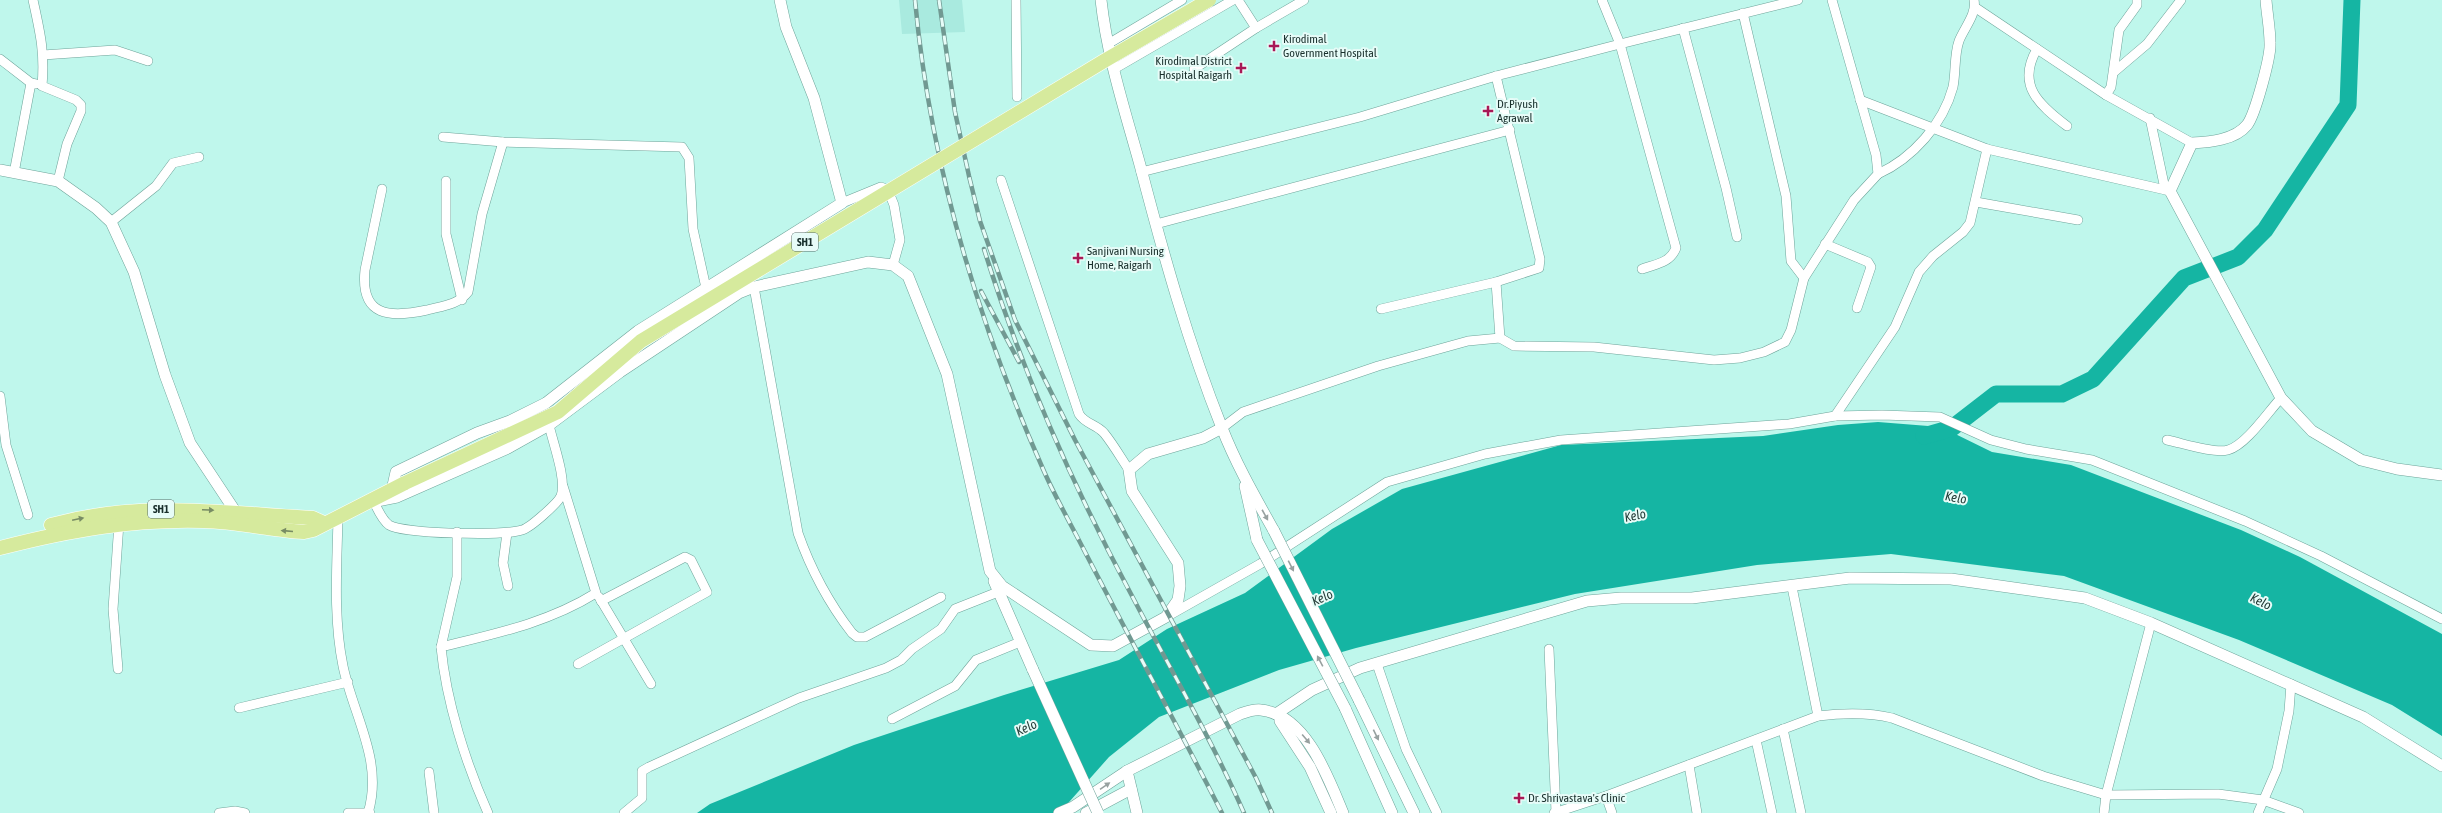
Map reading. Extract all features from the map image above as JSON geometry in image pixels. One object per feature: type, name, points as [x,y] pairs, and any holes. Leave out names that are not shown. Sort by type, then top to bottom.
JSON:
[{"type":"main road","name":"SH1","points":[[0,548],[63,532],[119,523],[205,521],[304,532],[313,530],[324,523],[369,504],[405,483],[558,412],[641,341],[1104,61],[1209,0]]},
{"type":"main road","name":"SH1","points":[[0,539],[77,519],[121,511],[155,509],[236,512],[313,518],[324,523]]},
{"type":"street","points":[[33,0],[41,29],[44,55],[42,86]]},
{"type":"street","points":[[780,0],[786,27],[814,98],[842,203]]},
{"type":"street","points":[[1016,0],[1017,97]]},
{"type":"street","points":[[1101,0],[1108,44],[1141,172],[1184,321],[1222,428],[1242,474],[1274,531],[1414,813]]},
{"type":"street","points":[[1108,44],[1182,0]]},
{"type":"street","points":[[1114,69],[1233,0]]},
{"type":"street","points":[[1238,0],[1256,28]]},
{"type":"street","points":[[1194,69],[1256,28],[1304,0]]},
{"type":"street","points":[[1602,0],[1620,44],[1676,248],[1673,255],[1667,260],[1642,269]]},
{"type":"street","points":[[1141,172],[1360,117],[1496,76],[1798,0]]},
{"type":"street","points":[[1832,0],[1876,155],[1878,174]]},
{"type":"street","points":[[2106,95],[2111,87],[2114,72],[2119,30],[2137,5],[2137,0]]},
{"type":"street","points":[[2114,72],[2147,44],[2181,0]]},
{"type":"street","points":[[1129,470],[1148,454],[1203,438],[1222,428],[1243,412],[1378,366],[1468,341],[1500,338],[1514,346],[1594,346],[1714,360],[1740,358],[1764,352],[1785,342],[1791,330],[1804,278],[1854,200],[1878,174],[1893,168],[1917,147],[1943,113],[1952,87],[1958,44],[1975,4],[2037,49],[2106,95],[2150,118],[2192,143],[2215,141],[2238,132],[2247,125],[2257,103],[2270,45],[2266,0]]},
{"type":"street","points":[[1743,13],[1786,196],[1791,261],[1804,278]]},
{"type":"street","points":[[1683,28],[1724,181],[1737,237]]},
{"type":"street","points":[[2037,49],[2028,67],[2032,93],[2043,108],[2067,126]]},
{"type":"street","points":[[44,55],[115,50],[148,61]]},
{"type":"street","points":[[0,59],[31,83],[76,100],[81,105],[67,144],[58,181]]},
{"type":"street","points":[[1380,309],[1496,282],[1539,268],[1540,263],[1510,130],[1496,76]]},
{"type":"street","points":[[14,173],[31,83]]},
{"type":"street","points":[[1860,100],[1987,149],[2167,190]]},
{"type":"street","points":[[2150,118],[2167,190],[2281,398],[2312,431],[2361,460],[2397,468],[2442,475]]},
{"type":"street","points":[[1156,224],[1510,130]]},
{"type":"street","points":[[443,137],[503,142],[682,147],[689,158],[693,229],[706,288]]},
{"type":"street","points":[[382,189],[363,283],[368,301],[375,309],[391,315],[409,314],[462,300],[468,292],[482,214],[503,142]]},
{"type":"street","points":[[2167,190],[2192,143]]},
{"type":"street","points":[[1834,416],[1895,327],[1919,272],[1933,256],[1963,232],[1970,223],[1987,149]]},
{"type":"street","points":[[111,222],[156,186],[173,162],[199,157]]},
{"type":"street","points":[[0,170],[58,181],[111,222],[134,272],[165,374],[190,443],[243,525]]},
{"type":"street","points":[[1001,180],[1079,414],[1086,422],[1095,425],[1103,432],[1129,470],[1132,492],[1178,562],[1178,600],[1166,617]]},
{"type":"street","points":[[446,181],[446,234],[462,300]]},
{"type":"street","points":[[392,490],[396,472],[477,433],[546,404],[638,331],[842,203],[881,187],[888,190],[898,218],[900,240],[893,265]]},
{"type":"street","points":[[1976,202],[2078,220]]},
{"type":"street","points":[[1826,244],[1868,262],[1871,267],[1857,308]]},
{"type":"street","points":[[563,486],[560,498],[525,530],[507,533],[457,532],[395,527],[384,520],[369,504],[397,497],[487,457],[549,425],[620,372],[711,310],[754,287],[868,262],[893,265],[908,276],[947,374],[990,571],[1020,642],[1098,813]]},
{"type":"street","points":[[1496,282],[1500,338]]},
{"type":"street","points":[[754,287],[798,534],[810,567],[828,599],[852,633],[857,637],[866,637],[941,597]]},
{"type":"street","points":[[0,396],[3,446],[28,515]]},
{"type":"street","points":[[2167,440],[2216,450],[2228,450],[2241,442],[2281,398]]},
{"type":"street","points":[[990,571],[1002,586],[1091,645],[1114,646],[1267,560],[1387,482],[1484,454],[1561,440],[1789,424],[1834,416],[1940,417],[1991,440],[2026,449],[2092,460],[2169,489],[2245,521],[2307,550],[2442,619]]},
{"type":"street","points":[[549,425],[563,486],[596,593],[651,684]]},
{"type":"street","points":[[1242,474],[1257,540],[1345,708],[1392,813]]},
{"type":"street","points":[[338,517],[337,617],[343,666],[368,745],[373,789],[369,812],[348,813]]},
{"type":"street","points":[[118,669],[113,609],[119,523]]},
{"type":"street","points":[[457,532],[457,577],[441,647],[448,688],[466,753],[488,813]]},
{"type":"street","points":[[507,533],[503,563],[508,586]]},
{"type":"street","points":[[578,664],[707,592],[692,560],[685,557],[601,601]]},
{"type":"street","points":[[1276,714],[1312,690],[1360,668],[1587,600],[1621,598],[1692,598],[1792,587],[1850,578],[1951,579],[2085,598],[2151,623],[2363,717],[2442,766]]},
{"type":"street","points":[[1792,587],[1818,716]]},
{"type":"street","points":[[624,813],[642,798],[642,771],[799,698],[886,668],[901,660],[912,649],[942,629],[955,609],[998,592]]},
{"type":"street","points":[[441,647],[521,626],[564,611],[596,593]]},
{"type":"street","points":[[2104,813],[2106,795],[2151,623]]},
{"type":"street","points":[[892,719],[955,686],[976,660],[1020,642]]},
{"type":"street","points":[[1549,649],[1555,813],[1688,766],[1818,716],[1872,714],[1892,718],[2043,776],[2106,795],[2218,794],[2264,800],[2299,813]]},
{"type":"street","points":[[1377,664],[1406,749],[1436,813]]},
{"type":"street","points":[[239,708],[348,682]]},
{"type":"street","points":[[2258,813],[2277,769],[2289,711],[2291,684]]},
{"type":"street","points":[[1059,813],[1073,807],[1127,771],[1240,714],[1260,709],[1276,714],[1302,734],[1311,745],[1327,773],[1343,813]]},
{"type":"street","points":[[1276,714],[1310,767],[1331,813]]},
{"type":"street","points":[[1783,729],[1802,813]]},
{"type":"street","points":[[1756,740],[1772,813]]},
{"type":"street","points":[[1688,766],[1697,813]]},
{"type":"street","points":[[1127,771],[1137,813]]},
{"type":"street","points":[[429,772],[434,813]]},
{"type":"street","points":[[1086,813],[1131,789]]},
{"type":"street","points":[[1606,796],[1612,813]]},
{"type":"street","points":[[219,813],[235,811],[245,813]]},
{"type":"shaded area","points":[[899,0],[962,0],[965,32],[902,34]]},
{"type":"water","name":"Kelo","points":[[1878,422],[1941,427],[1992,452],[2071,465],[2241,530],[2300,557],[2442,634],[2442,736],[2392,705],[2239,640],[2064,576],[1891,554],[1757,565],[1575,594],[1356,648],[1279,670],[1159,717],[1109,757],[1062,810],[1055,813],[697,813],[710,804],[854,745],[1004,695],[1119,660],[1167,629],[1245,593],[1332,529],[1402,489],[1561,445],[1763,436],[1838,425]]},
{"type":"waterway","points":[[1924,436],[1952,428],[1996,394],[2062,394],[2093,379],[2184,278],[2238,257],[2265,230],[2348,105],[2352,0]]},
{"type":"railway","points":[[915,0],[922,61],[932,121],[945,180],[977,298],[997,356],[1019,413],[1053,490],[1222,813]]},
{"type":"railway","points":[[939,0],[955,112],[969,176],[980,221],[1015,320],[1075,440],[1256,778],[1272,813]]},
{"type":"railway","points":[[984,249],[1014,338],[1068,468],[1109,553],[1218,757],[1244,813]]},
{"type":"railway","points":[[981,291],[1019,362]]},
{"type":"place","name":"Kirodimal Government Hospital","points":[[1274,46]]},
{"type":"place","name":"Kirodimal District Hospital Raigarh","points":[[1241,68]]},
{"type":"place","name":"Dr.Piyush Agrawal","points":[[1488,111]]},
{"type":"place","name":"Sanjivani Nursing Home, Raigarh","points":[[1078,258]]},
{"type":"place","name":"Dr. Shrivastava's Clinic","points":[[1519,798]]}]
